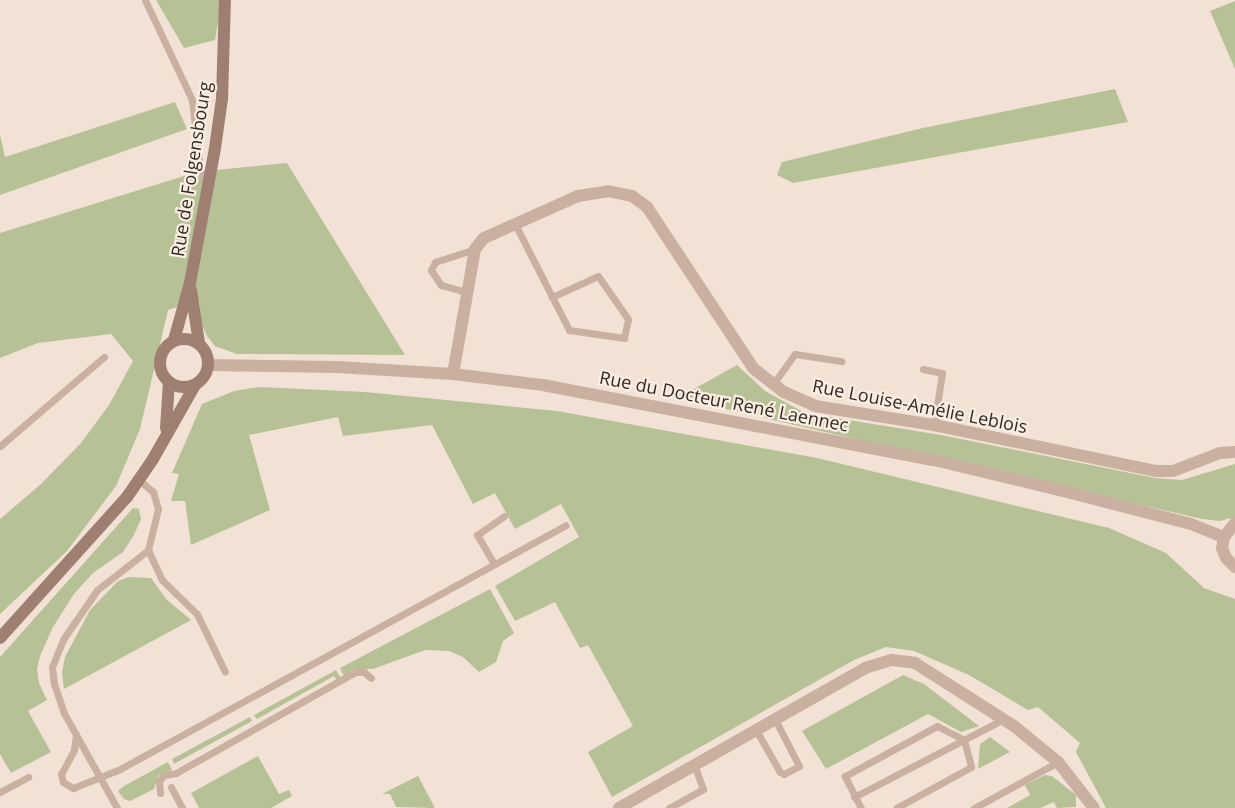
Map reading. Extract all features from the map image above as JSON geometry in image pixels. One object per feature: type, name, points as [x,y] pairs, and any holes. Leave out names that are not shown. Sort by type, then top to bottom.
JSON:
[{"type":"main road","name":"Rue de Folgensbourg","points":[[174,340],[190,283],[222,99],[225,0]]},
{"type":"main road","name":"Rue de Folgensbourg","points":[[190,283],[199,343]]},
{"type":"main road","points":[[174,340],[199,343],[208,356],[208,365],[201,380],[194,384],[177,386],[169,382],[162,374],[160,360],[166,346],[174,340]]},
{"type":"main road","points":[[166,433],[169,382]]},
{"type":"main road","points":[[2,632],[102,527],[139,480],[194,384]]},
{"type":"street","name":"Rue Louise-Amélie Leblois","points":[[475,248],[484,238],[578,196],[608,191],[632,196],[647,207],[745,356],[773,384],[815,406],[934,425],[1156,471],[1173,471],[1220,453],[1235,452]]},
{"type":"street","points":[[453,374],[475,248]]},
{"type":"street","name":"Rue du Docteur René Laennec","points":[[208,365],[337,367],[453,374],[543,385],[686,410],[925,458],[1071,492],[1191,524],[1224,537]]},
{"type":"street","points":[[1235,523],[1224,537],[1222,548],[1226,558],[1235,567]]},
{"type":"street","points":[[619,808],[864,668],[892,660],[915,664],[1004,719],[1058,762],[1090,807]]},
{"type":"lane","points":[[145,0],[192,100],[200,170],[207,187]]},
{"type":"lane","points":[[515,224],[552,297],[569,330],[624,338],[628,319],[598,276],[552,297]]},
{"type":"lane","points":[[466,292],[441,285],[431,270],[435,262],[475,248]]},
{"type":"lane","points":[[773,384],[795,354],[841,361]]},
{"type":"lane","points":[[0,446],[104,357]]},
{"type":"lane","points":[[923,369],[942,373],[934,425]]},
{"type":"lane","points":[[117,808],[76,735],[54,684],[54,659],[83,607],[97,590],[148,550],[158,509],[153,492],[139,480]]},
{"type":"lane","points":[[494,564],[477,535],[504,516]]},
{"type":"lane","points":[[76,735],[74,750],[61,774],[63,782],[70,788],[80,788],[101,778],[566,525]]},
{"type":"lane","points":[[148,550],[162,580],[197,614],[225,672]]},
{"type":"lane","points":[[160,793],[159,781],[164,775],[176,773],[355,672],[364,672],[371,678]]},
{"type":"lane","points":[[756,730],[780,772],[784,774],[799,766],[775,719]]},
{"type":"lane","points":[[854,797],[1004,719]]},
{"type":"lane","points":[[861,808],[845,776],[937,726],[964,740],[971,767],[896,808]]},
{"type":"lane","points":[[974,808],[1058,762]]},
{"type":"lane","points":[[669,808],[703,789],[694,764]]},
{"type":"lane","points":[[0,792],[28,777]]},
{"type":"lane","points":[[171,787],[182,808]]},
{"type":"green space","points":[[156,0],[222,0],[215,40],[184,48]]},
{"type":"green space","points":[[1235,1],[1235,69],[1210,11]]},
{"type":"green space","points":[[1115,89],[1128,122],[793,183],[777,175],[782,162],[923,128]]},
{"type":"green space","points":[[175,102],[187,129],[0,195],[0,135],[5,157]]},
{"type":"green space","points":[[287,163],[405,355],[237,354],[215,346],[207,336],[201,323],[199,300],[168,310],[140,429],[116,486],[67,551],[0,614],[0,519],[41,484],[81,443],[109,405],[133,361],[111,334],[38,343],[0,358],[0,233],[197,172]]},
{"type":"green space","points":[[737,365],[765,391],[805,413],[941,435],[1155,478],[1182,480],[1235,464],[1235,517],[1220,521],[1202,519],[678,398]]},
{"type":"green space","points":[[260,387],[365,392],[557,411],[817,458],[1109,528],[1166,553],[1204,588],[1235,599],[1235,808],[1106,808],[1076,752],[1080,743],[1038,707],[1028,710],[969,675],[914,651],[886,647],[854,660],[612,797],[588,752],[633,726],[588,645],[580,648],[555,602],[515,621],[495,586],[579,537],[561,504],[515,529],[495,493],[473,504],[432,425],[343,436],[338,417],[249,435],[270,510],[191,545],[185,501],[171,501],[179,474],[172,473],[202,404],[234,391]]},
{"type":"green space","points":[[133,508],[139,509],[141,519],[134,535],[123,552],[93,573],[74,594],[53,627],[40,656],[37,669],[39,683],[47,700],[28,711],[51,752],[11,773],[0,754],[0,657]]},
{"type":"green space","points":[[129,577],[151,578],[167,600],[191,620],[64,689],[62,672],[65,657],[90,610],[118,581]]},
{"type":"green space","points":[[490,589],[514,633],[503,641],[496,662],[479,672],[463,657],[449,651],[425,650],[373,669],[354,669],[344,676],[340,668]]},
{"type":"green space","points":[[336,670],[341,679],[337,681],[334,676],[257,719],[254,715]]},
{"type":"green space","points":[[903,675],[924,684],[979,726],[961,732],[928,714],[826,769],[802,731]]},
{"type":"green space","points":[[250,717],[252,721],[174,764],[172,759]]},
{"type":"green space","points":[[990,737],[1010,752],[978,769],[980,744]]},
{"type":"green space","points":[[258,756],[279,794],[289,790],[292,796],[271,808],[199,808],[191,793]]},
{"type":"green space","points":[[168,762],[172,770],[158,776],[154,789],[130,801],[124,799],[118,791],[124,786]]},
{"type":"green space","points":[[1045,775],[1052,776],[1076,795],[1076,807],[1057,808],[1054,802],[1040,808],[1007,808],[1030,795],[1025,785]]},
{"type":"green space","points":[[418,776],[435,808],[396,807],[390,794],[382,794]]}]
